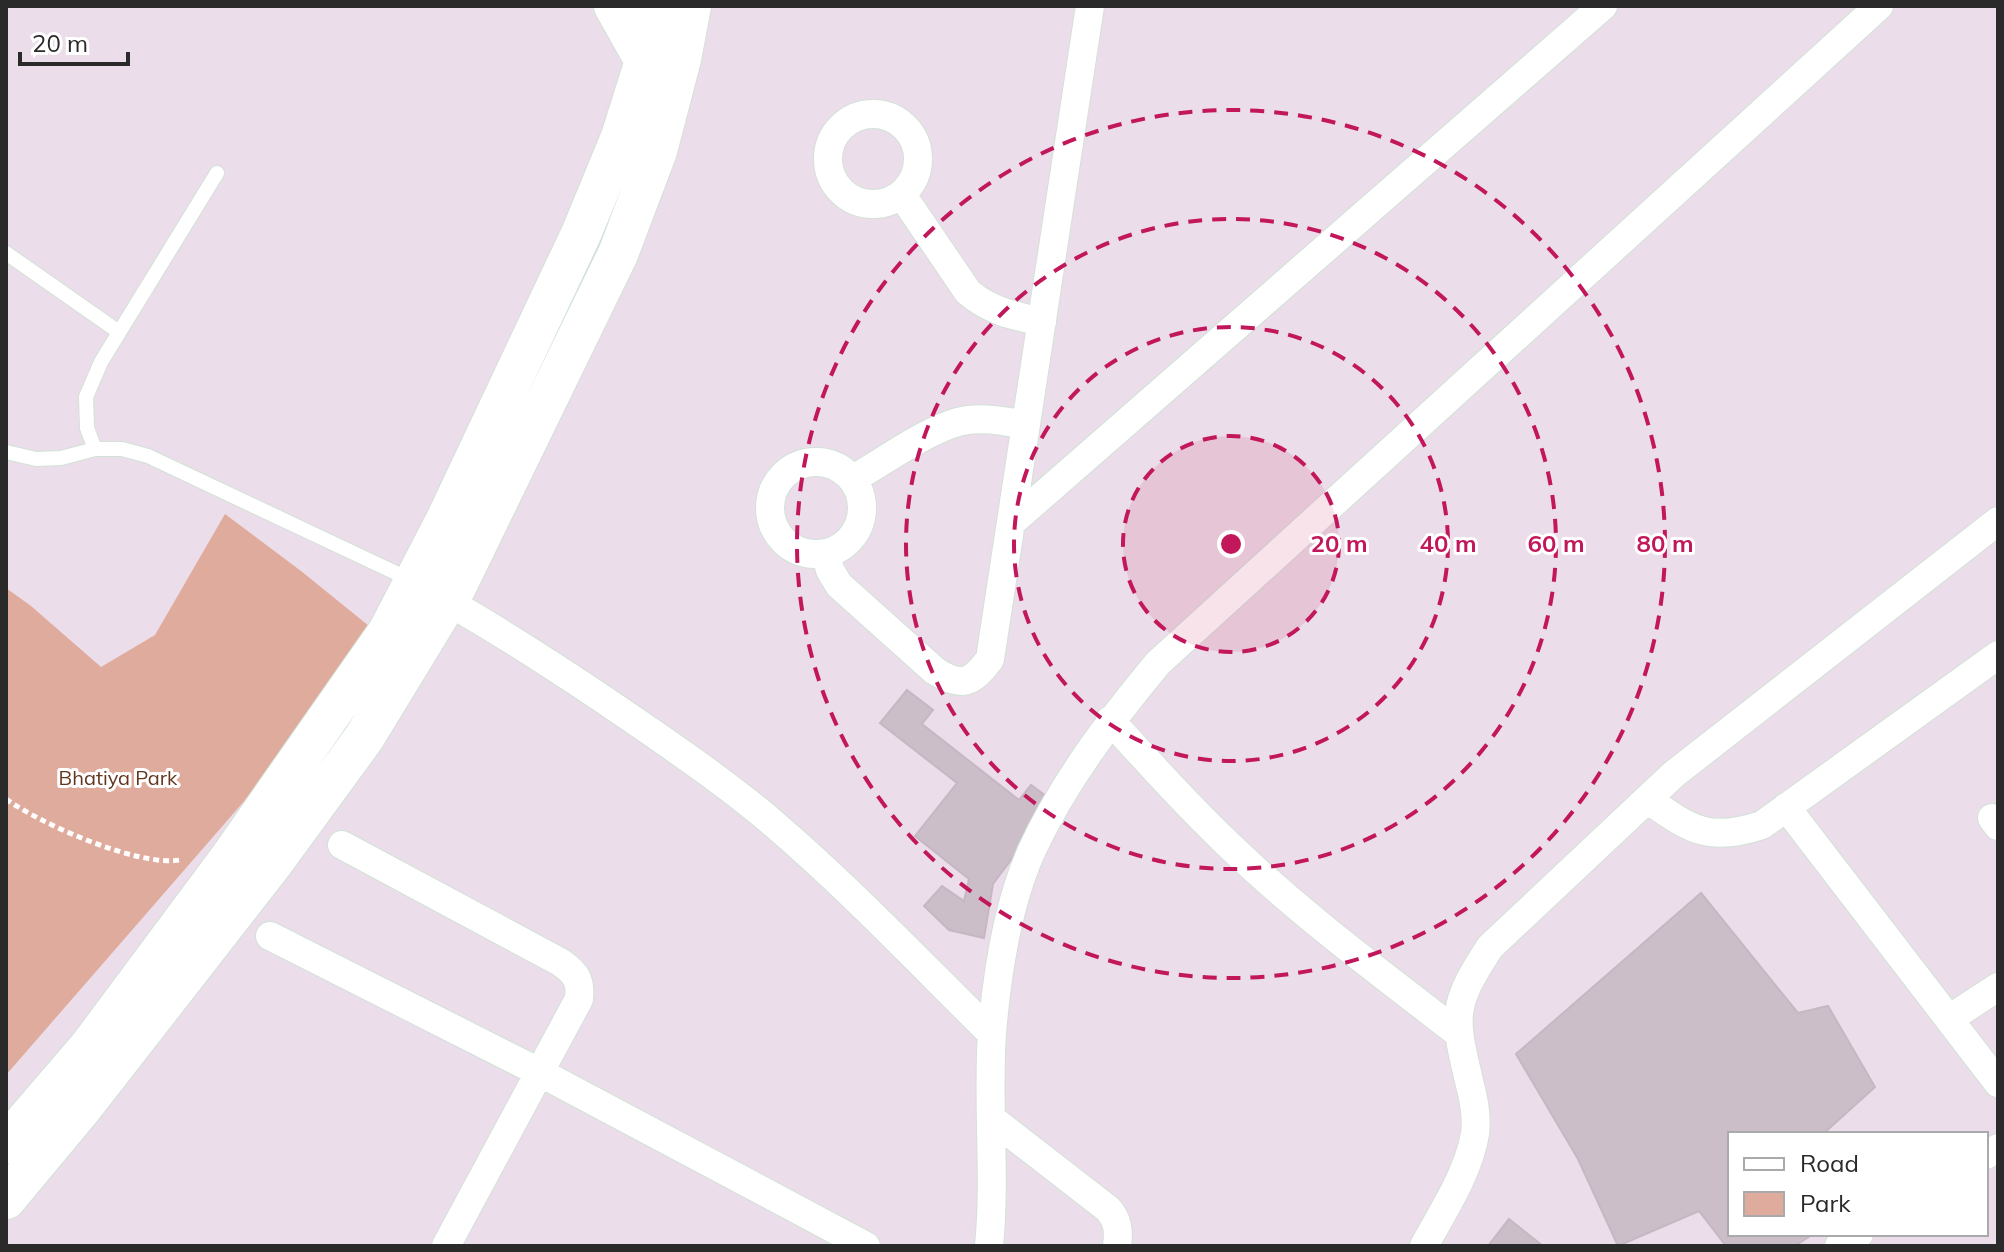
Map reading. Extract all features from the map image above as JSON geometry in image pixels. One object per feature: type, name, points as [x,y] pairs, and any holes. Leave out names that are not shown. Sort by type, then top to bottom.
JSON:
[{"type":"main road","points":[[614,6],[645,61]]},
{"type":"main road","points":[[6,1144],[90,1046],[230,858],[388,632],[430,591],[446,520],[581,234],[621,137],[645,61],[656,6]]},
{"type":"main road","points":[[6,1199],[81,1109],[272,864],[364,738],[430,591],[618,254],[657,151],[691,6]]},
{"type":"street","points":[[826,554],[830,570],[839,585],[935,671],[950,680],[965,682],[978,675],[990,659],[1090,6]]},
{"type":"street","points":[[1012,522],[1603,6]]},
{"type":"street","points":[[989,1246],[992,1213],[992,1034],[1004,934],[1031,851],[1062,793],[1110,720],[1158,663],[1879,6]]},
{"type":"street","points":[[902,195],[968,292],[982,304],[1042,322]]},
{"type":"street","points":[[853,479],[941,428],[959,421],[982,419],[1026,425]]},
{"type":"street","points":[[812,461],[827,462],[853,479],[861,493],[863,509],[860,524],[852,537],[826,554],[797,550],[784,542],[770,516],[770,501],[784,474],[812,461]]},
{"type":"street","points":[[1424,1246],[1467,1164],[1476,1131],[1473,1099],[1458,1033],[1459,1005],[1469,979],[1490,947],[1674,774],[1995,531]]},
{"type":"street","points":[[430,591],[510,638],[700,765],[772,822],[834,877],[992,1034]]},
{"type":"street","points":[[1647,799],[1686,826],[1718,833],[1741,832],[1762,825],[1998,655]]},
{"type":"street","points":[[1110,720],[1171,787],[1244,859],[1342,943],[1458,1033]]},
{"type":"street","points":[[1786,807],[1998,1083]]},
{"type":"street","points":[[342,845],[573,971],[581,984],[579,999],[446,1246]]},
{"type":"street","points":[[270,936],[539,1072],[866,1246]]},
{"type":"street","points":[[1949,1019],[1998,987]]},
{"type":"street","points":[[992,1119],[1115,1216],[1117,1246]]},
{"type":"lane","points":[[95,449],[87,428],[86,397],[101,362],[217,173]]},
{"type":"lane","points":[[6,253],[119,332]]},
{"type":"lane","points":[[6,452],[36,459],[61,458],[95,449],[122,449],[148,456],[430,591]]},
{"type":"path","points":[[6,799],[51,825],[128,854],[168,862],[207,855],[230,858]]},
{"type":"green space","name":"Bhatiya Park","points":[[225,514],[385,639],[6,1075],[6,588],[101,667],[155,635]]},
{"type":"building","points":[[907,690],[933,710],[922,724],[1019,800],[1031,785],[1054,802],[993,884],[984,938],[949,930],[924,906],[942,886],[964,901],[969,879],[915,836],[957,783],[880,723]]},
{"type":"building","points":[[1701,893],[1798,1013],[1828,1006],[1875,1087],[1825,1132],[1728,1132],[1728,1236],[1810,1236],[1795,1246],[1726,1246],[1699,1211],[1618,1246],[1578,1159],[1516,1054]]},
{"type":"building","points":[[1509,1219],[1543,1246],[1488,1246]]}]
